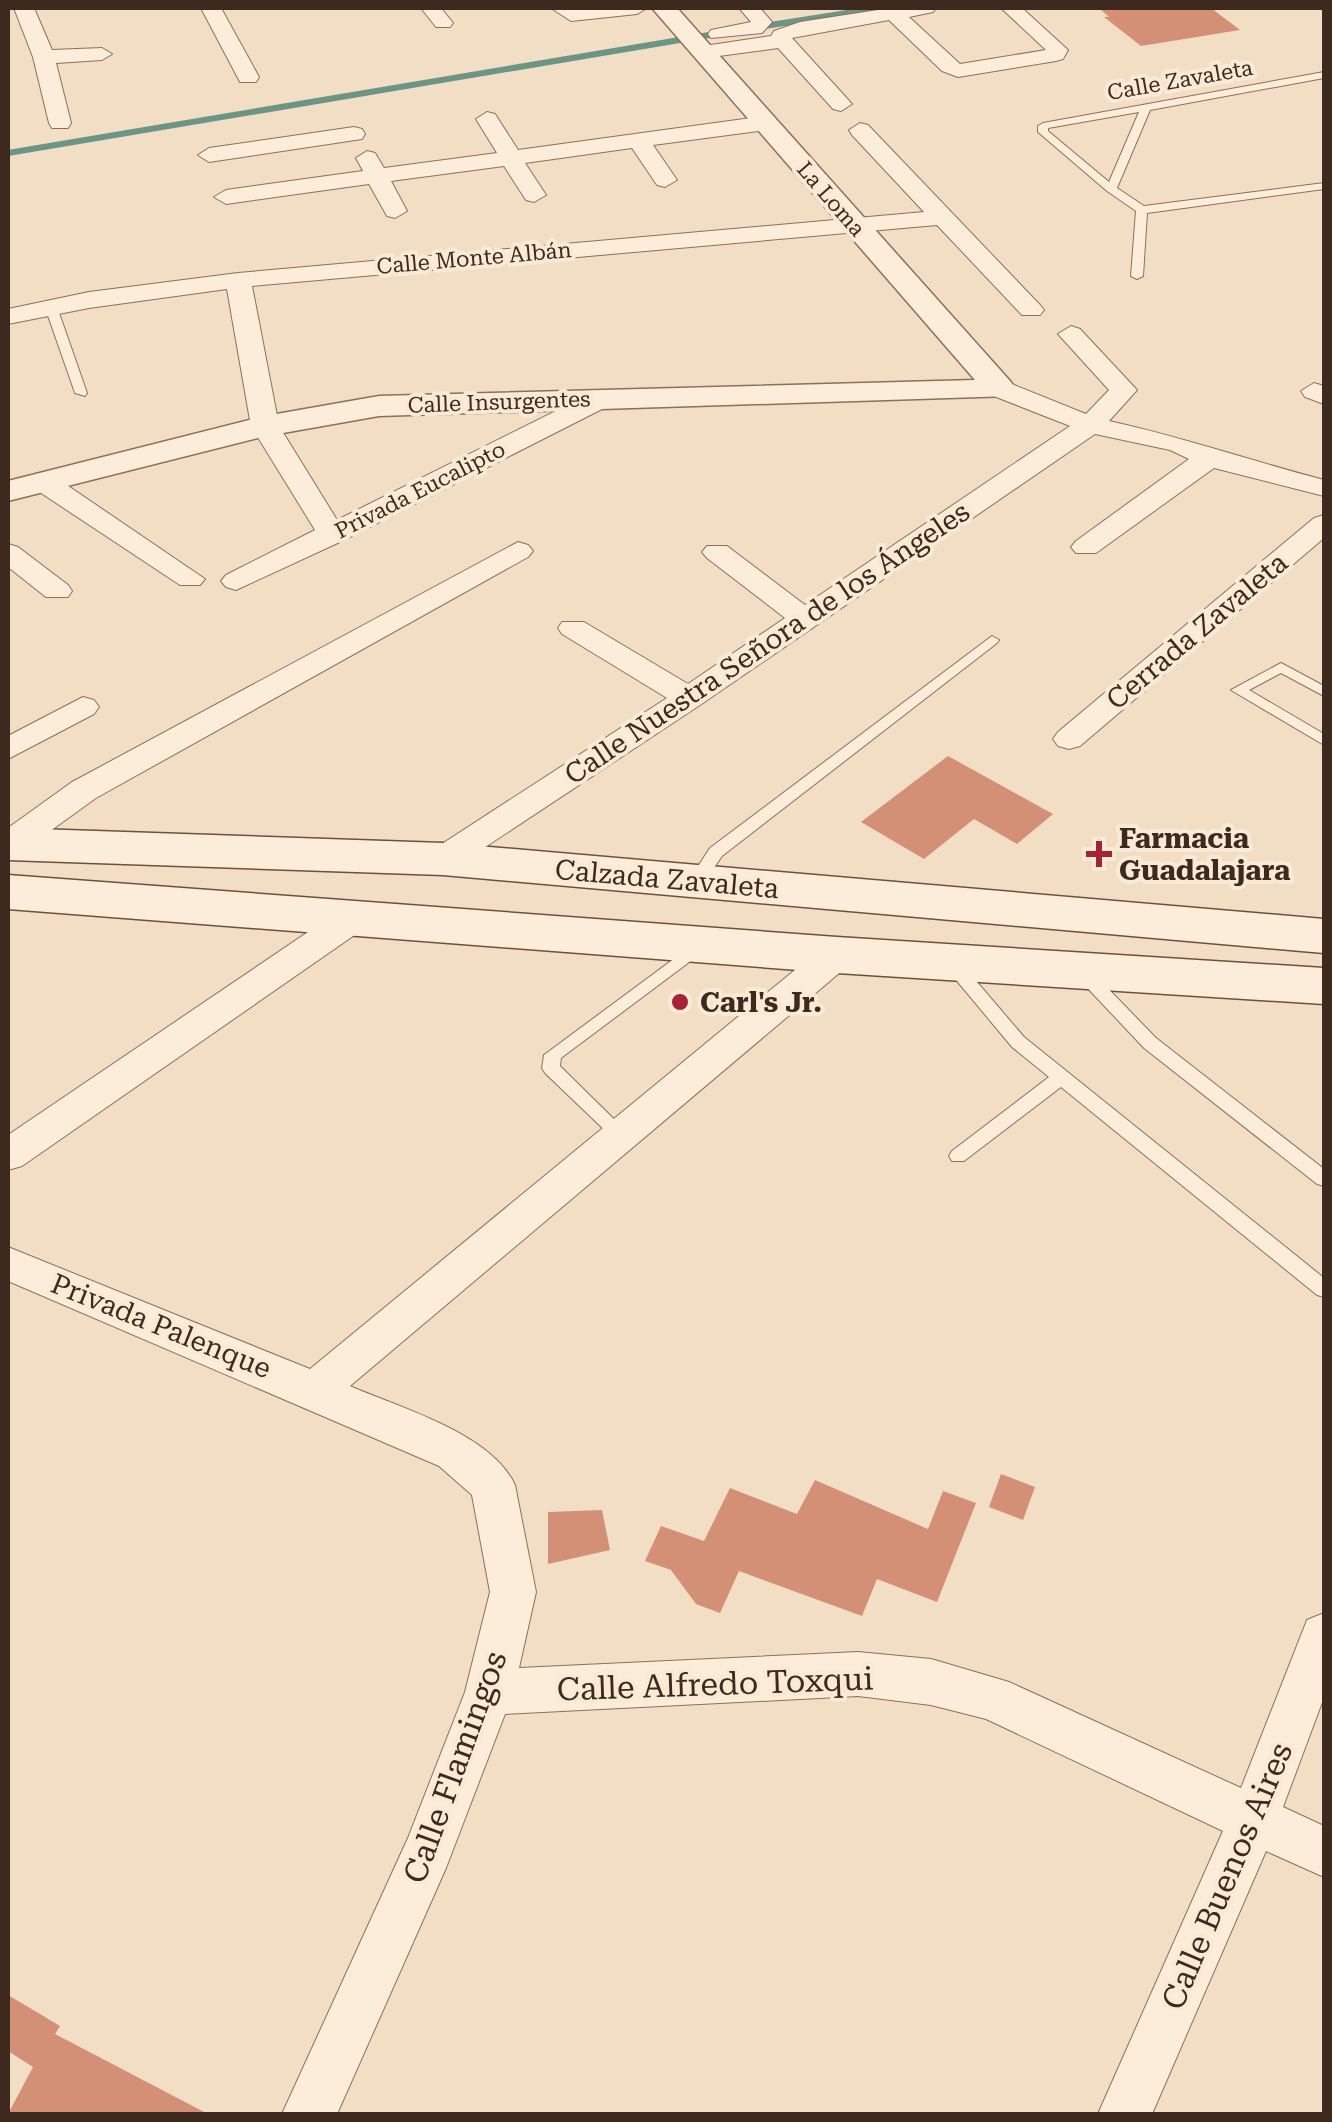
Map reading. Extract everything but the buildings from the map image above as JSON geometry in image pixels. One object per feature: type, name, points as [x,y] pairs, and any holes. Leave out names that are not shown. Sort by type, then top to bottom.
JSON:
[{"type":"main road","name":"Calzada Zavaleta","points":[[8,844],[443,859],[1324,936]]},
{"type":"main road","points":[[530,931],[546,869]]},
{"type":"main road","points":[[8,892],[1324,986]]},
{"type":"street","points":[[24,8],[44,57],[60,124]]},
{"type":"street","points":[[211,8],[248,77]]},
{"type":"street","points":[[562,8],[577,15],[637,8]]},
{"type":"street","name":"La Loma","points":[[664,8],[1000,389]]},
{"type":"street","points":[[698,46],[755,29],[756,14],[851,8]]},
{"type":"street","points":[[841,104],[781,36],[800,28],[926,8]]},
{"type":"street","points":[[893,13],[949,67],[958,71],[1056,55],[1058,50],[1012,8]]},
{"type":"street","points":[[698,46],[783,41]]},
{"type":"street","points":[[44,57],[102,54]]},
{"type":"street","points":[[342,111],[394,211]]},
{"type":"street","points":[[487,119],[534,195]]},
{"type":"street","points":[[226,197],[765,123]]},
{"type":"street","points":[[860,130],[1031,310]]},
{"type":"street","points":[[209,155],[354,134]]},
{"type":"street","points":[[638,141],[665,180]]},
{"type":"street","name":"Calle Monte Albán","points":[[8,317],[51,307],[238,280],[943,216]]},
{"type":"street","points":[[238,280],[264,426],[332,534]]},
{"type":"street","name":"Calle Nuestra Señora de los Ángeles","points":[[443,859],[1090,425],[1124,390],[1070,334]]},
{"type":"street","points":[[1000,389],[1090,425],[1178,444],[1209,458],[1324,488]]},
{"type":"street","name":"Calle Insurgentes","points":[[8,492],[264,426],[379,406],[1000,389]]},
{"type":"street","name":"Privada Eucalipto","points":[[236,581],[603,398]]},
{"type":"street","points":[[1178,444],[1219,444],[1324,471]]},
{"type":"street","points":[[1086,547],[1209,458]]},
{"type":"street","points":[[42,481],[190,579]]},
{"type":"street","name":"Cerrada Zavaleta","points":[[1069,738],[1324,524]]},
{"type":"street","points":[[8,844],[84,790],[518,551]]},
{"type":"street","points":[[717,552],[805,619]]},
{"type":"street","points":[[8,553],[56,591]]},
{"type":"street","points":[[573,628],[688,698]]},
{"type":"street","points":[[8,748],[83,707]]},
{"type":"street","points":[[8,1154],[357,916]]},
{"type":"street","points":[[316,1390],[838,954]]},
{"type":"street","name":"Privada Palenque","points":[[8,1263],[316,1390]]},
{"type":"street","name":"Calle Flamingos","points":[[316,1390],[456,1452],[493,1485],[513,1592],[490,1692],[318,2112]]},
{"type":"street","name":"Calle Buenos Aires","points":[[1125,2114],[1254,1819],[1324,1635]]},
{"type":"street","name":"Calle Alfredo Toxqui","points":[[490,1692],[858,1674],[931,1682],[992,1698],[1324,1852]]},
{"type":"lane","name":"Calle Zavaleta","points":[[1111,189],[1043,132],[1043,126],[1324,75]]},
{"type":"lane","points":[[1146,107],[1111,189],[1142,210],[1324,186]]},
{"type":"lane","points":[[1138,276],[1142,210]]},
{"type":"lane","points":[[51,307],[82,394]]},
{"type":"lane","points":[[697,880],[716,852],[992,640]]},
{"type":"lane","points":[[1324,692],[1281,667],[1238,690],[1324,740]]},
{"type":"lane","points":[[621,1135],[551,1068],[553,1055],[702,943]]},
{"type":"lane","points":[[951,962],[1018,1042],[1324,1290]]},
{"type":"lane","points":[[1080,970],[1150,1043],[1324,1180]]},
{"type":"lane","points":[[958,1156],[1062,1077]]},
{"type":"waterway","points":[[758,27],[879,8]]},
{"type":"waterway","points":[[8,153],[721,33]]},
{"type":"place","name":"Farmacia Guadalajara","points":[[1099,854]]},
{"type":"place","name":"Carl's Jr.","points":[[680,1002]]}]
